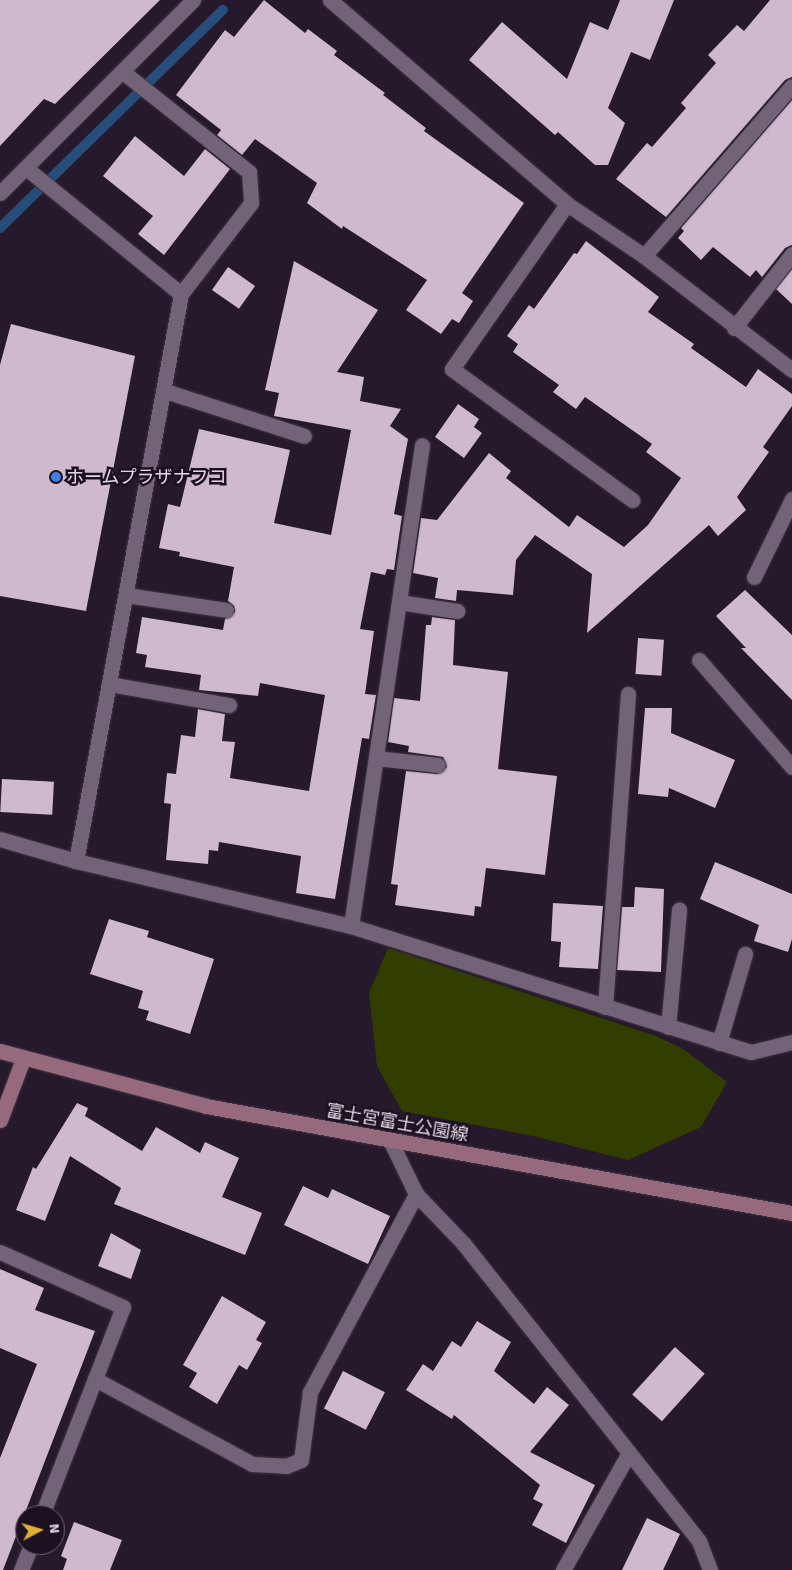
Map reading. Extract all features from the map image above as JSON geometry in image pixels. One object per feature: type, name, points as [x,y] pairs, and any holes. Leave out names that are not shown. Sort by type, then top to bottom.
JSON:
[{"type":"main road","name":"富士宮富士公園線","points":[[0,1051],[24,1059],[206,1106],[792,1213]]},
{"type":"main road","points":[[0,1120],[24,1059]]},
{"type":"street","points":[[0,193],[29,170],[127,76],[193,0]]},
{"type":"street","points":[[330,0],[567,204],[644,256],[734,328],[792,370]]},
{"type":"street","points":[[76,861],[165,391],[181,294],[251,203],[249,172],[127,76]]},
{"type":"street","points":[[644,256],[792,86]]},
{"type":"street","points":[[29,170],[181,294]]},
{"type":"street","points":[[567,204],[452,370],[632,500]]},
{"type":"street","points":[[734,328],[792,254]]},
{"type":"street","points":[[165,391],[304,436]]},
{"type":"street","points":[[351,926],[422,445]]},
{"type":"street","points":[[754,577],[792,499]]},
{"type":"street","points":[[126,595],[226,610]]},
{"type":"street","points":[[399,602],[457,611]]},
{"type":"street","points":[[699,660],[792,767]]},
{"type":"street","points":[[109,684],[229,705]]},
{"type":"street","points":[[606,1007],[628,694]]},
{"type":"street","points":[[376,758],[438,765]]},
{"type":"street","points":[[0,838],[76,861],[351,926],[751,1052],[792,1042]]},
{"type":"street","points":[[668,1027],[679,910]]},
{"type":"street","points":[[719,1043],[745,954]]},
{"type":"street","points":[[390,1140],[416,1194],[462,1243],[699,1541],[710,1570]]},
{"type":"street","points":[[95,1379],[252,1464],[286,1466],[301,1460],[310,1392],[416,1194]]},
{"type":"street","points":[[0,1252],[123,1307],[46,1505]]},
{"type":"street","points":[[563,1570],[629,1453]]},
{"type":"street","points":[[21,1570],[27,1555]]},
{"type":"green space","points":[[388,948],[656,1036],[683,1049],[727,1082],[701,1127],[628,1160],[533,1136],[402,1111],[377,1066],[369,993]]},
{"type":"building","points":[[0,0],[160,0],[55,104],[44,99],[0,146]]},
{"type":"building","points":[[264,0],[305,33],[308,29],[337,51],[334,55],[385,93],[383,95],[426,128],[424,131],[524,203],[462,293],[473,301],[459,323],[452,319],[441,334],[406,310],[427,280],[343,226],[342,229],[307,203],[317,183],[255,139],[242,155],[217,135],[221,130],[176,95],[225,30],[234,37]]},
{"type":"building","points":[[620,0],[674,0],[650,60],[631,52],[608,108],[625,123],[608,165],[595,165],[558,132],[555,135],[469,60],[502,22],[567,79],[590,22],[608,30]]},
{"type":"building","points":[[770,0],[792,0],[792,77],[785,80],[666,217],[616,179],[647,143],[652,147],[686,108],[681,103],[716,63],[708,55],[737,25],[744,31]]},
{"type":"building","points":[[792,100],[792,245],[785,248],[762,277],[756,270],[750,277],[713,247],[701,260],[678,238],[684,231],[681,228]]},
{"type":"building","points":[[135,136],[184,176],[205,149],[230,169],[164,255],[138,234],[153,216],[103,176]]},
{"type":"building","points":[[586,241],[659,297],[648,312],[694,344],[691,348],[746,387],[758,369],[792,394],[792,406],[763,447],[769,452],[737,497],[746,510],[718,536],[709,525],[587,633],[592,574],[535,535],[516,560],[513,595],[457,590],[456,601],[435,598],[438,578],[413,573],[421,518],[437,520],[489,453],[511,471],[506,478],[569,527],[577,515],[624,547],[648,525],[681,478],[646,452],[652,444],[585,397],[576,409],[553,392],[559,385],[513,352],[518,344],[507,336],[529,305],[534,309],[574,253],[577,254]]},
{"type":"building","points":[[294,261],[378,310],[337,372],[364,377],[360,401],[401,409],[390,426],[408,439],[394,514],[402,516],[394,570],[387,569],[385,575],[371,572],[360,629],[374,631],[365,694],[376,695],[369,739],[362,738],[335,899],[296,893],[301,856],[219,842],[218,851],[209,850],[208,864],[166,860],[171,804],[164,803],[167,773],[176,774],[181,735],[195,737],[198,709],[225,714],[222,741],[235,742],[230,778],[309,791],[325,695],[260,683],[258,696],[199,690],[201,675],[145,667],[147,655],[136,653],[142,617],[223,630],[225,619],[235,612],[234,606],[228,601],[234,567],[179,556],[180,552],[159,548],[168,504],[180,507],[199,429],[290,450],[274,523],[331,535],[351,430],[274,416],[279,393],[265,390]]},
{"type":"building","points":[[228,267],[255,286],[239,309],[212,290]]},
{"type":"building","points":[[792,269],[792,304],[776,289]]},
{"type":"building","name":"ホームプラザナフコ","points":[[11,324],[135,356],[86,611],[0,596],[0,365]]},
{"type":"building","points":[[458,404],[479,419],[474,427],[482,433],[464,458],[435,437]]},
{"type":"building","points":[[745,590],[792,635],[792,700],[741,648],[746,648],[716,616]]},
{"type":"building","points":[[432,617],[455,620],[453,665],[508,672],[498,769],[557,776],[545,875],[486,868],[481,907],[475,906],[474,916],[395,905],[398,885],[391,884],[406,771],[437,774],[447,767],[443,757],[408,752],[409,746],[388,742],[394,698],[420,701],[426,625],[431,625]]},
{"type":"building","points":[[638,638],[664,640],[661,676],[635,674]]},
{"type":"building","points":[[645,708],[672,708],[671,733],[735,760],[715,808],[669,788],[668,797],[638,794]]},
{"type":"building","points":[[2,779],[54,782],[52,815],[0,812]]},
{"type":"building","points":[[715,862],[792,894],[792,939],[788,952],[754,941],[759,925],[700,899]]},
{"type":"building","points":[[635,887],[664,889],[661,972],[617,970],[622,907],[634,907]]},
{"type":"building","points":[[553,903],[603,906],[598,969],[559,967],[561,942],[551,941]]},
{"type":"building","points":[[109,919],[149,931],[147,937],[214,959],[190,1034],[146,1020],[149,1011],[138,1008],[143,991],[90,974]]},
{"type":"building","points":[[77,1103],[88,1108],[85,1116],[142,1151],[156,1127],[200,1153],[205,1142],[239,1158],[222,1197],[262,1213],[245,1255],[114,1204],[121,1188],[70,1156],[45,1221],[16,1210],[33,1167],[36,1169]]},
{"type":"building","points":[[303,1186],[328,1198],[332,1189],[390,1216],[368,1264],[284,1225]]},
{"type":"building","points":[[111,1233],[141,1250],[131,1279],[98,1266]]},
{"type":"building","points":[[0,1269],[44,1288],[35,1310],[95,1331],[28,1505],[15,1505],[15,1539],[3,1570],[0,1570],[0,1458],[37,1364],[0,1348]]},
{"type":"building","points":[[222,1296],[266,1322],[256,1340],[262,1343],[247,1370],[239,1365],[217,1404],[189,1387],[197,1373],[183,1365]]},
{"type":"building","points":[[477,1321],[511,1342],[494,1371],[534,1404],[547,1387],[569,1405],[530,1452],[595,1485],[566,1543],[532,1525],[543,1504],[533,1499],[540,1485],[454,1415],[452,1419],[406,1390],[423,1364],[433,1371],[452,1341],[461,1347]]},
{"type":"building","points":[[675,1347],[705,1374],[662,1421],[632,1395]]},
{"type":"building","points":[[343,1371],[385,1392],[366,1430],[324,1408]]},
{"type":"building","points":[[647,1518],[680,1534],[663,1570],[622,1570]]},
{"type":"building","points":[[74,1522],[122,1540],[110,1570],[63,1570],[67,1559],[61,1556],[65,1555],[65,1546]]},
{"type":"waterway","points":[[0,228],[223,10]]},
{"type":"place","name":"ホームプラザナフコ","points":[[56,477]]}]
